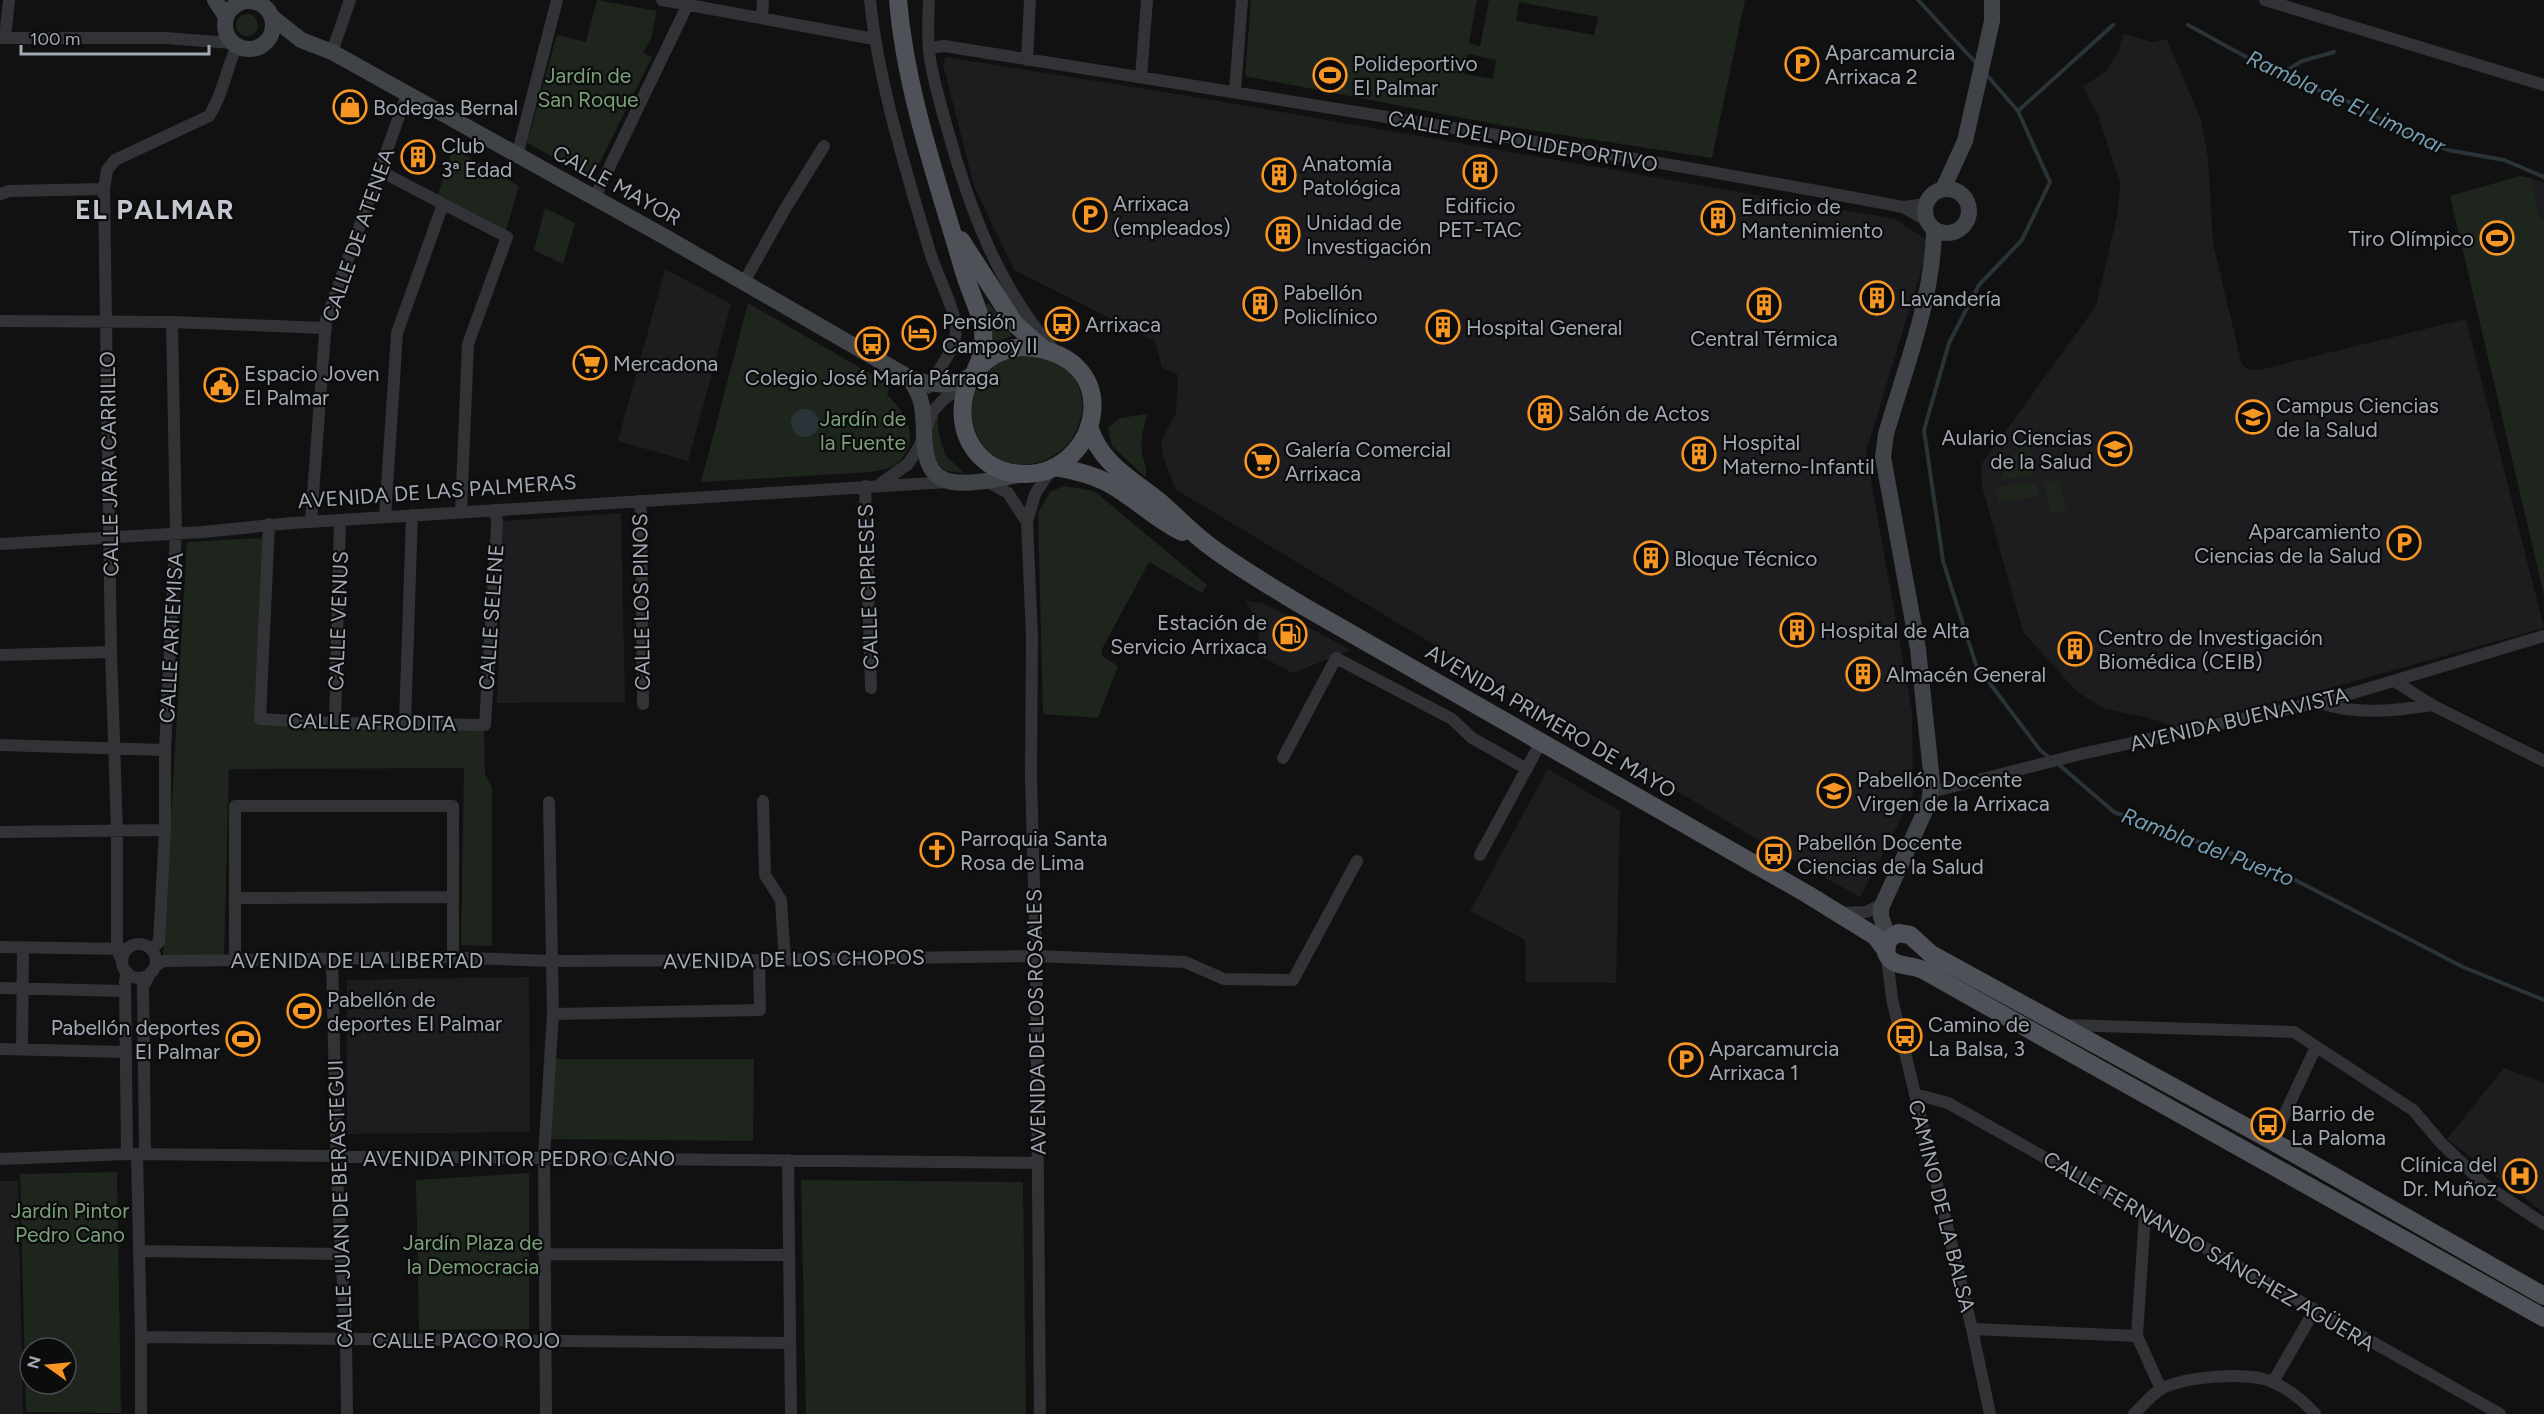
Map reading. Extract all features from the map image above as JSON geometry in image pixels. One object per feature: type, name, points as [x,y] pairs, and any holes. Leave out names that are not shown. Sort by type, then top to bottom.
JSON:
[{"type":"main road","points":[[898,0],[914,102],[950,220],[982,323],[982,347],[962,402],[961,414],[966,435],[978,454],[995,467],[1005,471],[1026,474],[1053,468],[1074,452],[1089,426],[1093,403],[1089,383],[1076,366],[1051,352],[1015,324],[950,220]]},
{"type":"main road","points":[[972,375],[991,357],[1005,350],[1026,347],[1051,352]]},
{"type":"main road","name":"AVENIDA PRIMERO DE MAYO","points":[[1089,426],[1095,442],[1108,461],[1206,543]]},
{"type":"main road","name":"AVENIDA PRIMERO DE MAYO","points":[[1053,468],[1083,473],[1109,483],[1160,520],[1206,543],[1303,606],[1894,946]]},
{"type":"main road","points":[[1894,946],[1931,954],[2272,1141],[2544,1296]]},
{"type":"main road","points":[[1894,946],[1923,970],[2544,1318]]},
{"type":"main road","points":[[2240,1146],[2272,1141]]},
{"type":"main road","points":[[2272,1141],[2283,1170]]},
{"type":"street","points":[[9,0],[3,38],[165,38],[209,42],[230,35]]},
{"type":"street","points":[[215,0],[230,35],[253,49],[267,42],[272,33],[272,17],[260,4],[245,1],[233,2],[230,35]]},
{"type":"street","points":[[332,52],[350,0]]},
{"type":"street","points":[[517,156],[557,0]]},
{"type":"street","points":[[662,0],[690,2],[874,39]]},
{"type":"street","points":[[762,17],[763,0]]},
{"type":"street","points":[[870,0],[874,39],[913,194],[931,258],[954,319],[955,332],[952,347],[930,384],[922,407]]},
{"type":"street","points":[[928,0],[929,48],[935,82],[965,190],[980,227],[1019,303],[1051,352]]},
{"type":"street","points":[[1027,60],[1030,0]]},
{"type":"street","points":[[1141,77],[1146,0]]},
{"type":"street","points":[[1235,92],[1242,0]]},
{"type":"street","points":[[1943,189],[1965,141],[1990,26],[1992,0]]},
{"type":"street","points":[[1990,26],[2001,0]]},
{"type":"street","points":[[2265,0],[2293,3],[2544,85]]},
{"type":"street","points":[[594,199],[690,2]]},
{"type":"street","name":"CALLE MAYOR","points":[[272,17],[301,40],[332,52],[744,282],[908,377],[930,384],[952,384],[972,375]]},
{"type":"street","name":"CALLE JARA CARRILLO","points":[[136,1154],[126,1052],[114,747],[104,189],[107,171],[115,160],[209,116],[216,105],[227,67],[230,35]]},
{"type":"street","name":"CALLE MAYOR","points":[[267,42],[301,40]]},
{"type":"street","name":"CALLE DEL POLIDEPORTIVO","points":[[929,48],[944,46],[1235,92],[1903,207],[1933,222]]},
{"type":"street","name":"CALLE DE ATENEA","points":[[311,521],[326,320],[407,94]]},
{"type":"street","points":[[1933,222],[1961,228],[1968,219],[1969,209],[1964,197],[1965,141]]},
{"type":"street","points":[[744,282],[824,146]]},
{"type":"street","points":[[380,171],[507,237],[468,344],[461,512]]},
{"type":"street","points":[[0,194],[9,191],[104,189]]},
{"type":"street","points":[[1894,946],[1882,911],[1931,792],[1918,650],[1883,457],[1886,434],[1917,331],[1932,262],[1934,192],[1943,189],[1957,191],[1964,197]]},
{"type":"street","points":[[385,517],[396,333],[443,204]]},
{"type":"street","points":[[0,321],[108,324],[172,322],[326,328]]},
{"type":"street","name":"CALLE ARTEMISA","points":[[136,1154],[143,987],[155,960],[159,942],[165,830],[165,750],[176,532],[172,322]]},
{"type":"street","points":[[871,486],[890,478],[908,464],[924,436],[929,419],[939,404],[972,375]]},
{"type":"street","points":[[908,377],[918,391],[922,407],[925,452],[929,464],[939,475],[953,482]]},
{"type":"street","name":"AVENIDA DE LOS ROSALES","points":[[1040,1414],[1036,956],[1031,777],[1032,637],[1027,522],[1035,494],[1053,468]]},
{"type":"street","name":"AVENIDA DE LAS PALMERAS","points":[[0,544],[203,532],[311,521],[984,480],[1026,474]]},
{"type":"street","points":[[984,480],[1008,493],[1027,522]]},
{"type":"street","name":"CALLE CIPRESES","points":[[871,486],[871,688]]},
{"type":"street","name":"CALLE LOS PINOS","points":[[639,501],[643,704]]},
{"type":"street","name":"CALLE SELENE","points":[[485,725],[496,510]]},
{"type":"street","points":[[405,724],[412,515]]},
{"type":"street","name":"CALLE VENUS","points":[[334,723],[340,520]]},
{"type":"street","name":"CALLE AFRODITA","points":[[269,524],[260,719],[334,723],[485,725]]},
{"type":"street","name":"AVENIDA BUENAVISTA","points":[[1931,792],[2081,754],[2333,699],[2544,636]]},
{"type":"street","points":[[0,655],[111,652]]},
{"type":"street","points":[[1283,758],[1336,658],[1452,719],[1472,738],[1527,769]]},
{"type":"street","points":[[2396,682],[2432,705],[2544,761]]},
{"type":"street","points":[[2333,699],[2320,703],[2338,709],[2406,709],[2432,705]]},
{"type":"street","points":[[1480,855],[1541,741]]},
{"type":"street","points":[[0,745],[165,750]]},
{"type":"street","points":[[764,801],[765,874],[781,900],[784,960]]},
{"type":"street","points":[[546,1414],[544,1157],[553,1014],[549,802]]},
{"type":"street","points":[[236,962],[235,806],[453,806],[453,957]]},
{"type":"street","points":[[0,832],[165,830]]},
{"type":"street","name":"AVENIDA DE LOS CHOPOS","points":[[551,961],[1036,956],[1185,962],[1224,979],[1293,980],[1357,861]]},
{"type":"street","points":[[235,898],[453,897]]},
{"type":"street","points":[[1834,912],[1882,911]]},
{"type":"street","points":[[0,947],[123,958],[139,977],[155,960],[139,944],[123,958]]},
{"type":"street","name":"CAMINO DE LA BALSA","points":[[1894,946],[1892,999],[1972,1329],[1990,1414]]},
{"type":"street","name":"CAMINO DE LA BALSA","points":[[1892,999],[1895,981],[1894,946]]},
{"type":"street","points":[[22,1050],[23,948]]},
{"type":"street","name":"AVENIDA DE LA LIBERTAD","points":[[155,960],[236,962],[453,957],[551,961]]},
{"type":"street","name":"CALLE JUAN DE BERASTEGUI","points":[[332,958],[337,1157],[346,1339],[346,1414]]},
{"type":"street","points":[[553,1014],[760,1010],[759,960]]},
{"type":"street","points":[[0,988],[125,991]]},
{"type":"street","points":[[2058,1025],[2294,1032],[2413,1110],[2441,1143],[2484,1184],[2544,1224]]},
{"type":"street","points":[[2272,1141],[2316,1047]]},
{"type":"street","points":[[0,1049],[126,1052]]},
{"type":"street","name":"CALLE FERNANDO SÁNCHEZ AGÜERA","points":[[1915,1094],[1948,1103],[2500,1414]]},
{"type":"street","points":[[136,1154],[141,1414]]},
{"type":"street","name":"AVENIDA PINTOR PEDRO CANO","points":[[0,1159],[136,1154],[1037,1163]]},
{"type":"street","points":[[788,1160],[791,1414]]},
{"type":"street","points":[[2145,1215],[2137,1336],[2161,1389]]},
{"type":"street","points":[[139,1251],[342,1254]]},
{"type":"street","points":[[544,1254],[789,1256]]},
{"type":"street","points":[[2273,1382],[2314,1311]]},
{"type":"street","points":[[1972,1329],[2137,1336]]},
{"type":"street","name":"CALLE PACO ROJO","points":[[141,1337],[790,1343]]},
{"type":"street","points":[[2134,1414],[2161,1389],[2195,1379],[2234,1375],[2273,1382],[2304,1401],[2315,1414]]},
{"type":"shaded area","name":"Campus Ciencias de la Salud","points":[[2123,34],[2153,42],[2167,39],[2201,120],[2208,158],[2213,243],[2242,365],[2250,370],[2263,369],[2466,319],[2544,628],[2323,690],[2177,727],[2145,717],[2104,709],[2076,691],[2023,632],[1982,486],[1981,465],[2096,306],[2118,212],[2120,183],[2098,115],[2083,87],[2106,71],[2119,50]]},
{"type":"shaded area","points":[[946,57],[1195,97],[1895,219],[1930,242],[1866,452],[1912,711],[1913,796],[1860,897],[1765,844],[1175,489],[1162,453],[1161,441],[1176,413],[1178,375],[1162,368],[1155,341],[1014,270],[974,186],[943,64]]},
{"type":"shaded area","points":[[2531,178],[2544,183],[2544,240]]},
{"type":"shaded area","points":[[665,269],[731,304],[688,461],[618,441]]},
{"type":"shaded area","points":[[805,409],[815,413],[819,423],[815,433],[805,437],[795,433],[791,423],[795,413]]},
{"type":"shaded area","points":[[621,513],[625,702],[497,703],[503,521]]},
{"type":"shaded area","name":"Estación de Servicio Arrixaca","points":[[1245,601],[1263,603],[1351,650],[1293,673],[1260,656],[1257,619]]},
{"type":"shaded area","points":[[1548,769],[1620,811],[1616,983],[1526,982],[1525,940],[1470,911]]},
{"type":"shaded area","points":[[529,977],[530,1132],[347,1134],[347,980]]},
{"type":"shaded area","name":"Clínica del Dr. Muñoz","points":[[2504,1068],[2544,1083],[2544,1213],[2447,1139]]},
{"type":"shaded area","points":[[0,1181],[18,1181],[21,1336],[18,1336],[18,1396],[23,1396],[23,1414],[0,1414]]},
{"type":"green space","name":"Jardín de San Roque","points":[[597,0],[657,11],[651,38],[643,53],[652,57],[592,178],[527,143],[557,35],[586,42]]},
{"type":"green space","points":[[1251,0],[1477,0],[1469,43],[1480,46],[1489,0],[1745,0],[1712,158],[1505,126],[1245,76]],"holes":[[[1519,2],[1598,17],[1594,35],[1516,21]],[[1468,54],[1496,60],[1493,79],[1464,74]]]},
{"type":"green space","points":[[247,14],[257,21],[258,25],[251,35],[247,36],[237,29],[236,25],[243,15]]},
{"type":"green space","points":[[453,148],[519,186],[506,230],[438,194]]},
{"type":"green space","points":[[2520,176],[2531,178],[2540,219],[2544,219],[2544,595],[2450,196]]},
{"type":"green space","points":[[545,208],[575,223],[563,264],[534,250]]},
{"type":"green space","name":"Jardín de la Fuente","points":[[748,303],[890,385],[887,395],[901,411],[910,430],[908,449],[902,458],[891,467],[871,472],[701,482]]},
{"type":"green space","points":[[989,303],[1012,336],[993,343],[991,322],[986,305]]},
{"type":"green space","points":[[1031,356],[1053,362],[1073,377],[1082,397],[1081,419],[1070,441],[1059,452],[1036,463],[1014,464],[996,457],[982,444],[974,427],[972,408],[976,390],[986,373],[1004,360]]},
{"type":"green space","points":[[938,412],[938,430],[945,455],[964,473],[946,471],[934,460],[930,434]]},
{"type":"green space","points":[[1147,414],[1142,443],[1145,477],[1112,446],[1108,427],[1120,418]]},
{"type":"green space","points":[[2026,440],[2029,442],[2034,476],[2000,480],[2008,462]]},
{"type":"green space","points":[[2059,480],[2066,511],[2051,514],[2044,484]]},
{"type":"green space","points":[[2035,482],[2040,496],[1999,502],[1995,487]]},
{"type":"green space","points":[[1064,486],[1094,491],[1207,585],[1202,593],[1149,562],[1102,649],[1102,656],[1118,666],[1098,718],[1043,714],[1038,513],[1050,492]]},
{"type":"green space","points":[[263,538],[255,722],[484,729],[485,774],[492,788],[492,946],[461,945],[464,768],[229,769],[224,955],[163,955],[187,542]]},
{"type":"green space","points":[[552,1059],[754,1059],[753,1141],[551,1139]]},
{"type":"green space","name":"Jardín Pintor Pedro Cano","points":[[117,1172],[121,1413],[26,1412],[26,1396],[78,1396],[78,1336],[24,1336],[20,1174]]},
{"type":"green space","name":"Jardín Plaza de la Democracia","points":[[529,1173],[529,1329],[419,1330],[416,1180]]},
{"type":"green space","points":[[801,1180],[1023,1182],[1026,1414],[806,1414]]},
{"type":"waterway","name":"Rambla del Puerto","points":[[1918,0],[1976,63]]},
{"type":"waterway","name":"Rambla de El Limonar","points":[[2018,111],[2113,25]]},
{"type":"waterway","name":"Rambla de El Limonar","points":[[2188,25],[2279,75],[2349,102],[2405,132],[2448,150],[2504,160],[2544,177]]},
{"type":"waterway","points":[[2279,75],[2302,61],[2334,52]]},
{"type":"waterway","name":"Rambla del Puerto","points":[[1985,73],[2018,111],[2050,182],[2022,240],[1979,285],[1949,343],[1924,430],[1943,561],[1976,665],[2040,750],[2051,759]]},
{"type":"waterway","name":"Rambla del Puerto","points":[[2057,763],[2114,812],[2272,868],[2463,967],[2544,1000]]},
{"type":"place","name":"Aparcamurcia Arrixaca 2","points":[[1802,64]]},
{"type":"place","name":"Polideportivo El Palmar","points":[[1330,75]]},
{"type":"place","name":"Bodegas Bernal","points":[[350,107]]},
{"type":"place","name":"Club 3ª Edad","points":[[418,157]]},
{"type":"place","name":"Edificio PET-TAC","points":[[1480,172]]},
{"type":"place","name":"Anatomía Patológica","points":[[1279,175]]},
{"type":"place","name":"Arrixaca (empleados)","points":[[1090,215]]},
{"type":"place","name":"Edificio de Mantenimiento","points":[[1718,218]]},
{"type":"place","name":"Unidad de Investigación","points":[[1283,234]]},
{"type":"place","name":"Tiro Olímpico","points":[[2497,238]]},
{"type":"place","name":"Lavandería","points":[[1877,298]]},
{"type":"place","name":"Pabellón Policlínico","points":[[1260,304]]},
{"type":"place","name":"Central Térmica","points":[[1764,305]]},
{"type":"place","name":"Arrixaca","points":[[1062,324]]},
{"type":"place","name":"Hospital General","points":[[1443,327]]},
{"type":"place","name":"Pensión Campoy II","points":[[919,333]]},
{"type":"place","name":"Colegio José María Párraga","points":[[872,344]]},
{"type":"place","name":"Mercadona","points":[[590,363]]},
{"type":"place","name":"Espacio Joven El Palmar","points":[[221,385]]},
{"type":"place","name":"Salón de Actos","points":[[1545,413]]},
{"type":"place","name":"Campus Ciencias de la Salud","points":[[2253,417]]},
{"type":"place","name":"Aulario Ciencias de la Salud","points":[[2115,449]]},
{"type":"place","name":"Hospital Materno-Infantil","points":[[1699,454]]},
{"type":"place","name":"Galería Comercial Arrixaca","points":[[1262,461]]},
{"type":"place","name":"Aparcamiento Ciencias de la Salud","points":[[2404,543]]},
{"type":"place","name":"Bloque Técnico","points":[[1651,558]]},
{"type":"place","name":"Hospital de Alta","points":[[1797,630]]},
{"type":"place","name":"Estación de Servicio Arrixaca","points":[[1290,634]]},
{"type":"place","name":"Centro de Investigación Biomédica (CEIB)","points":[[2075,649]]},
{"type":"place","name":"Almacén General","points":[[1863,674]]},
{"type":"place","name":"Pabellón Docente Virgen de la Arrixaca","points":[[1834,791]]},
{"type":"place","name":"Parroquia Santa Rosa de Lima","points":[[937,850]]},
{"type":"place","name":"Pabellón Docente Ciencias de la Salud","points":[[1774,854]]},
{"type":"place","name":"Pabellón de deportes El Palmar","points":[[304,1011]]},
{"type":"place","name":"Camino de La Balsa, 3","points":[[1905,1036]]},
{"type":"place","name":"Pabellón deportes El Palmar","points":[[243,1039]]},
{"type":"place","name":"Aparcamurcia Arrixaca 1","points":[[1686,1060]]},
{"type":"place","name":"Barrio de La Paloma","points":[[2268,1125]]},
{"type":"place","name":"Clínica del Dr. Muñoz","points":[[2520,1176]]},
{"type":"district","name":"EL PALMAR","points":[[155,209]]}]
